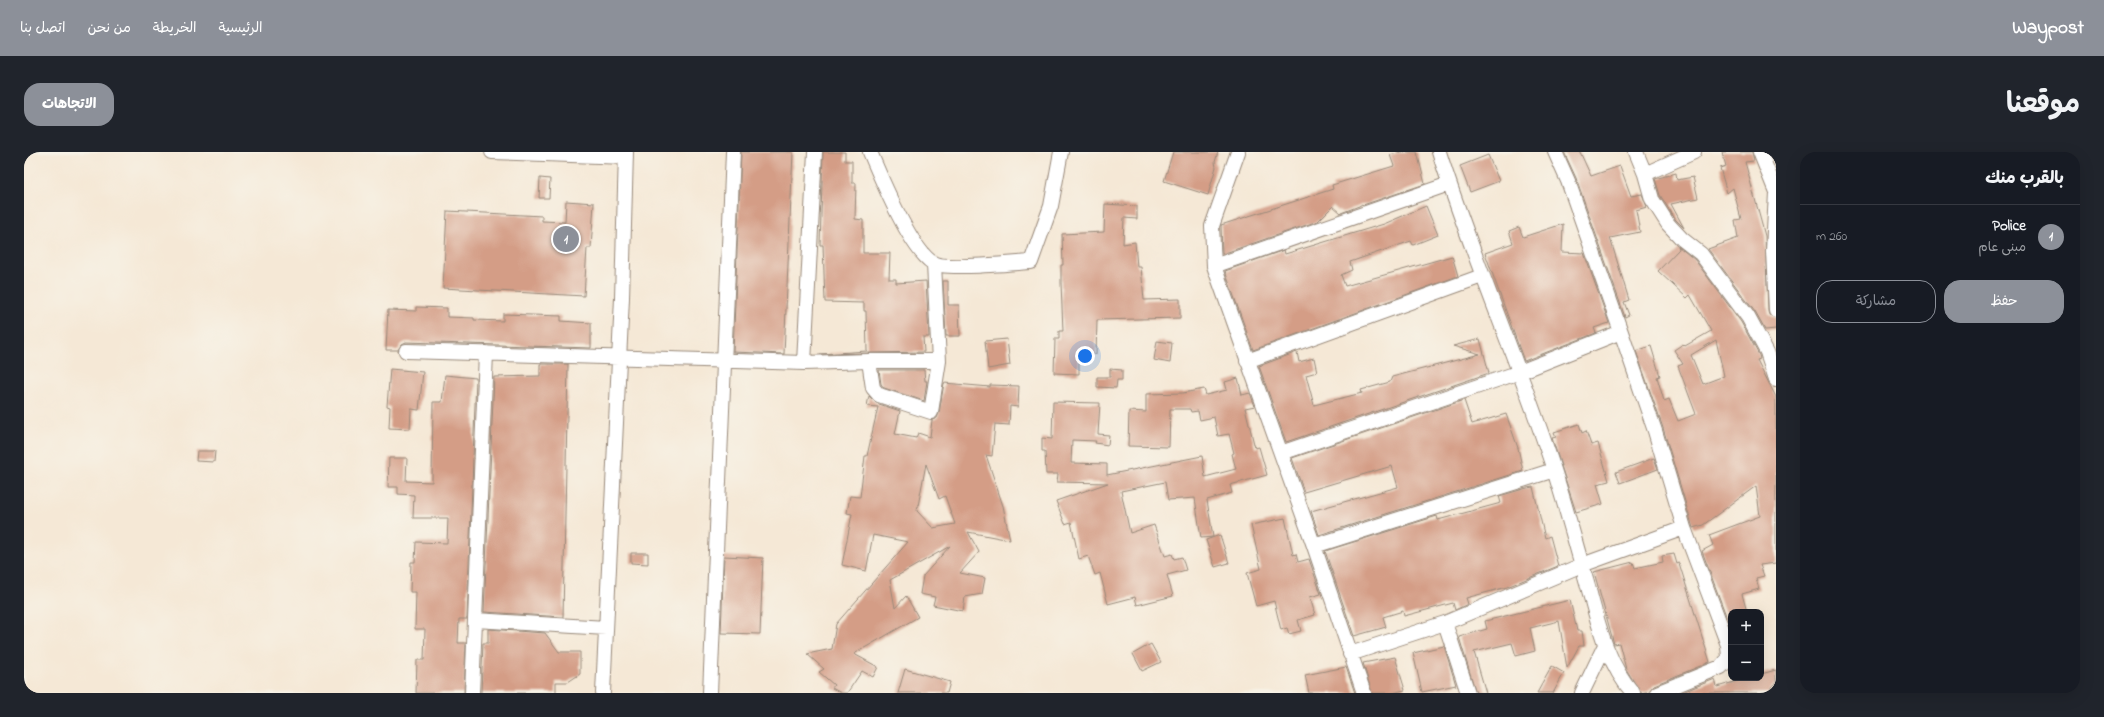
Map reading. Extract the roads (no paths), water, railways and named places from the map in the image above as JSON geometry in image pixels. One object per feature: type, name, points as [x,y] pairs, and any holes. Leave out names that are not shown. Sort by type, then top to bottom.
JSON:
[{"type":"street","points":[[492,152],[626,154],[619,357],[603,693]]},
{"type":"street","points":[[710,693],[733,152]]},
{"type":"street","points":[[804,362],[815,152]]},
{"type":"street","points":[[869,361],[873,388],[879,395],[931,412],[939,361],[934,264],[913,240],[892,202],[870,152]]},
{"type":"street","points":[[934,264],[979,266],[1031,262],[1051,206],[1061,152]]},
{"type":"street","points":[[1238,152],[1212,226],[1214,266],[1314,546],[1364,693]]},
{"type":"street","points":[[1439,152],[1482,276],[1520,372],[1554,470],[1605,645],[1621,678],[1633,693]]},
{"type":"street","points":[[1555,152],[1568,181],[1655,431],[1684,528],[1728,645],[1729,658],[1721,667],[1657,693]]},
{"type":"street","points":[[1636,152],[1645,174],[1652,200],[1659,212],[1682,239],[1701,254],[1714,269],[1773,350],[1775,375]]},
{"type":"street","points":[[1645,174],[1694,152]]},
{"type":"street","points":[[1760,152],[1776,192],[1773,251],[1776,310]]},
{"type":"street","points":[[1214,266],[1449,184]]},
{"type":"street","points":[[1247,361],[1482,276]]},
{"type":"street","points":[[1281,453],[1520,372],[1621,332]]},
{"type":"street","points":[[406,351],[619,357],[723,362],[939,361]]},
{"type":"street","points":[[472,693],[486,353]]},
{"type":"street","points":[[1314,546],[1554,470]]},
{"type":"street","points":[[1350,654],[1445,623],[1582,565],[1684,528]]},
{"type":"street","points":[[476,620],[606,628]]},
{"type":"street","points":[[1445,623],[1468,693]]},
{"type":"street","points":[[1582,693],[1605,645]]},
{"type":"place","name":"Police","points":[[566,239]]}]
